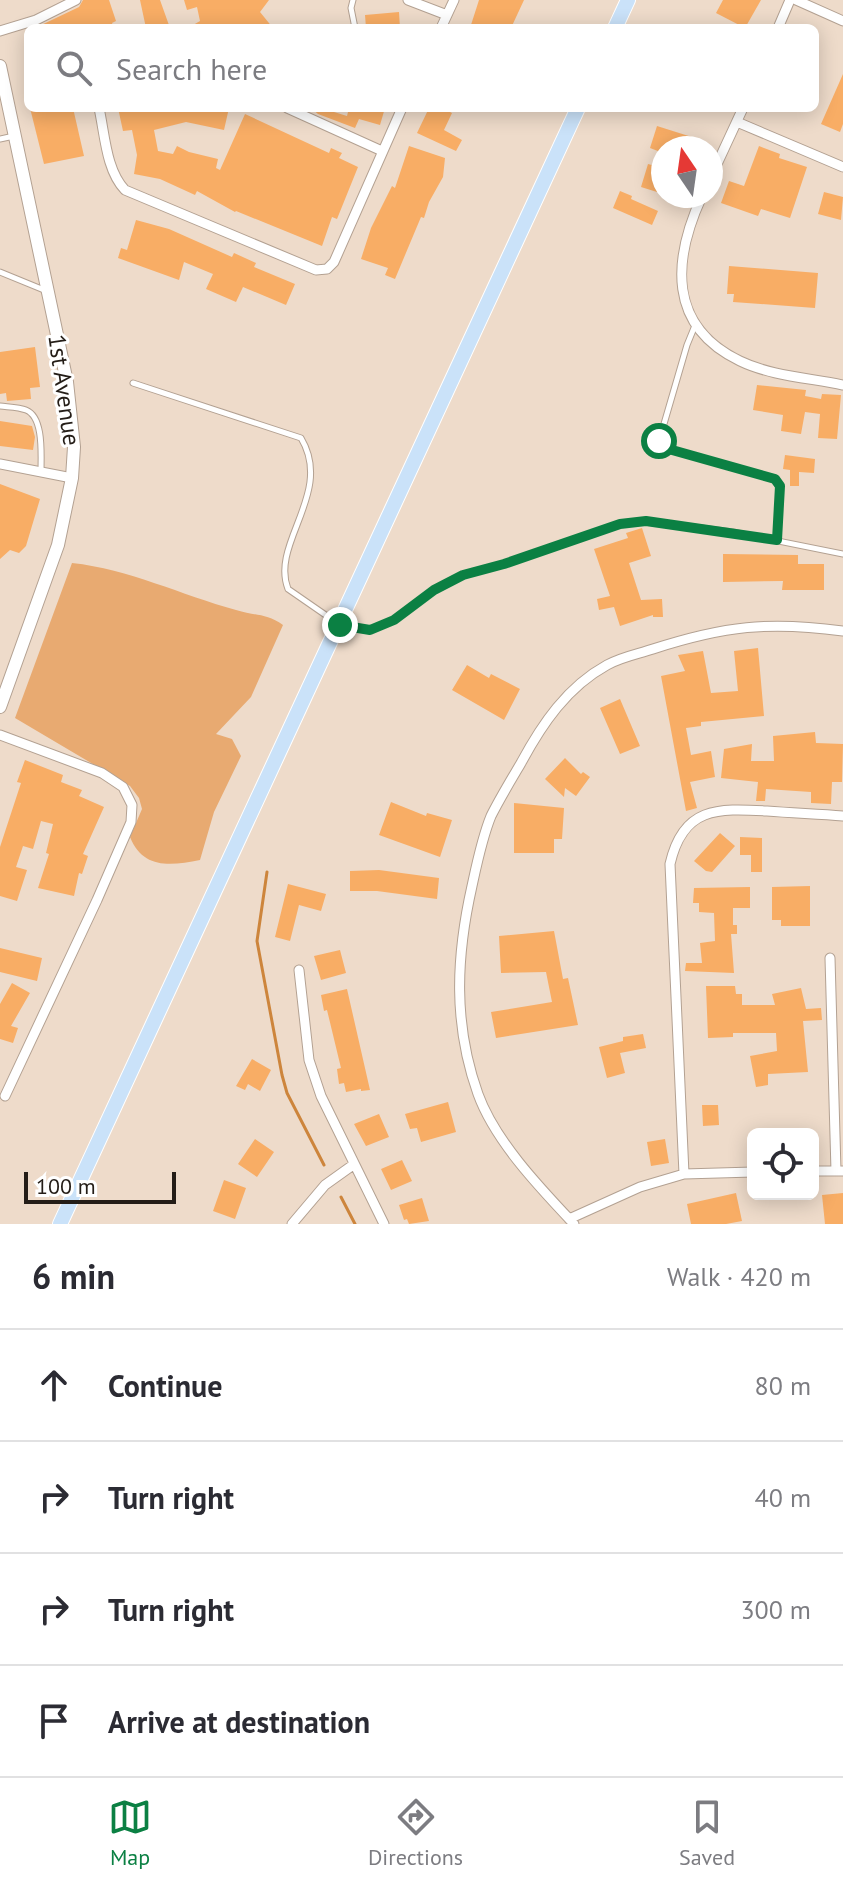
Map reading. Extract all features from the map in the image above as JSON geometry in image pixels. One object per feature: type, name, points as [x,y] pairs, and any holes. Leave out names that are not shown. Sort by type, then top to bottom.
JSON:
[{"type":"main road","points":[[617,24],[628,0]]},
{"type":"main road","points":[[60,1224],[576,112]]},
{"type":"street","points":[[0,31],[36,20],[76,0]]},
{"type":"street","points":[[408,0],[447,15]]},
{"type":"street","points":[[443,24],[454,0]]},
{"type":"street","points":[[780,24],[793,0],[843,21]]},
{"type":"street","name":"1st Avenue","points":[[0,69],[5,120],[15,136],[67,382],[74,447],[72,478],[58,545],[0,707]]},
{"type":"street","points":[[100,112],[112,169],[125,190],[316,270],[327,269],[334,262],[400,112]]},
{"type":"street","points":[[296,112],[382,151]]},
{"type":"street","points":[[723,152],[741,112]]},
{"type":"street","points":[[737,122],[843,167]]},
{"type":"street","points":[[697,208],[688,227],[680,271],[682,290],[696,322],[719,349],[743,362],[843,385]]},
{"type":"street","points":[[0,464],[72,478]]},
{"type":"street","points":[[747,1172],[684,1174],[640,1187],[572,1221],[532,1178],[493,1126],[478,1096],[462,1032],[457,982],[462,931],[478,857],[491,817],[535,736],[571,692],[609,664],[691,637],[726,630],[796,624],[843,631]]},
{"type":"street","points":[[0,735],[102,773],[123,787],[132,805],[131,822],[97,900],[5,1096]]},
{"type":"street","points":[[684,1174],[670,864],[674,846],[691,823],[717,810],[843,816]]},
{"type":"street","points":[[819,1171],[840,1171],[830,958]]},
{"type":"street","points":[[299,970],[309,1060],[321,1096],[384,1224]]},
{"type":"street","points":[[292,1224],[325,1185],[353,1165]]},
{"type":"lane","points":[[353,0],[354,24]]},
{"type":"lane","points":[[0,139],[15,136]]},
{"type":"lane","points":[[0,272],[49,292]]},
{"type":"lane","points":[[696,322],[659,441],[665,448],[775,479],[780,486],[777,540]]},
{"type":"lane","points":[[133,383],[301,438],[307,448],[312,475],[286,562],[285,581],[288,589],[340,625],[370,630],[394,620],[434,590],[463,575],[620,524],[646,521],[777,540],[843,554]]},
{"type":"lane","points":[[0,406],[26,410],[32,415],[38,426],[41,472]]},
{"type":"shaded area","points":[[72,563],[134,577],[266,617],[283,625],[251,697],[216,734],[232,739],[241,756],[214,812],[200,860],[168,864],[142,855],[130,837],[142,809],[139,798],[130,786],[15,718]]},
{"type":"building","points":[[83,0],[109,0],[116,21],[112,24],[43,24],[79,7]]},
{"type":"building","points":[[140,0],[160,0],[169,24],[145,24]]},
{"type":"building","points":[[184,0],[269,0],[260,12],[270,24],[195,24],[200,21],[197,7],[187,10]]},
{"type":"building","points":[[479,0],[524,0],[513,24],[471,24]]},
{"type":"building","points":[[723,0],[761,0],[747,24],[737,24],[716,13]]},
{"type":"building","points":[[399,12],[400,24],[366,24],[365,15]]},
{"type":"building","points":[[843,74],[843,124],[840,132],[821,124]]},
{"type":"building","points":[[31,112],[74,112],[84,156],[44,164]]},
{"type":"building","points":[[119,112],[228,112],[224,130],[186,122],[154,130],[158,151],[173,154],[177,146],[218,159],[216,168],[220,170],[245,114],[329,153],[331,148],[342,153],[339,158],[358,167],[337,219],[332,217],[322,246],[235,212],[197,191],[195,195],[160,179],[134,174],[137,155],[132,130],[123,131]]},
{"type":"building","points":[[316,112],[347,116],[348,112],[384,112],[380,125],[359,119],[355,128]]},
{"type":"building","points":[[427,112],[450,112],[444,130],[462,140],[456,151],[417,133]]},
{"type":"building","points":[[657,126],[689,136],[654,136]]},
{"type":"building","points":[[409,146],[445,158],[443,177],[424,218],[421,217],[395,279],[385,275],[388,268],[361,259],[371,228],[392,186],[395,188]]},
{"type":"building","points":[[759,146],[780,154],[779,158],[807,167],[790,218],[761,209],[758,216],[723,204],[729,181],[744,186]]},
{"type":"building","points":[[648,164],[651,165],[651,190],[641,187]]},
{"type":"building","points":[[620,191],[658,211],[652,225],[613,208]]},
{"type":"building","points":[[824,192],[843,197],[841,220],[818,214]]},
{"type":"building","points":[[136,220],[169,229],[232,257],[234,253],[256,263],[254,267],[295,284],[286,305],[243,287],[236,302],[206,289],[213,274],[184,262],[179,280],[118,258],[121,248],[127,250]]},
{"type":"building","points":[[729,266],[818,273],[815,308],[733,302],[734,294],[727,294]]},
{"type":"building","points":[[35,347],[40,387],[30,388],[31,399],[7,401],[6,393],[0,394],[0,352]]},
{"type":"building","points":[[757,385],[806,390],[805,396],[821,399],[822,394],[841,395],[837,439],[818,438],[820,414],[805,412],[801,434],[781,431],[783,415],[753,410]]},
{"type":"building","points":[[0,421],[32,426],[35,437],[33,450],[0,446]]},
{"type":"building","points":[[785,455],[815,459],[814,473],[799,472],[799,486],[790,486],[790,470],[783,469]]},
{"type":"building","points":[[0,484],[40,499],[26,546],[19,553],[10,550],[0,559]]},
{"type":"building","points":[[642,528],[651,556],[629,563],[641,600],[662,599],[663,617],[653,615],[620,626],[614,607],[599,610],[597,599],[610,596],[594,549],[628,538],[626,533]]},
{"type":"building","points":[[723,554],[798,555],[798,564],[824,564],[824,590],[782,590],[783,581],[723,582]]},
{"type":"building","points":[[758,648],[764,716],[701,722],[701,726],[686,728],[691,755],[711,751],[715,777],[690,782],[697,808],[686,811],[661,676],[685,671],[678,655],[703,651],[711,693],[738,691],[734,651]]},
{"type":"building","points":[[467,665],[489,678],[491,674],[520,689],[504,720],[452,690]]},
{"type":"building","points":[[620,699],[640,746],[620,754],[600,708]]},
{"type":"building","points":[[815,732],[816,743],[843,744],[842,782],[832,782],[831,804],[811,803],[811,792],[766,789],[765,801],[756,801],[758,782],[721,778],[724,749],[752,744],[751,761],[774,761],[773,736]]},
{"type":"building","points":[[565,758],[581,774],[583,772],[590,777],[576,796],[565,788],[564,797],[545,779]]},
{"type":"building","points":[[25,760],[63,775],[61,782],[82,790],[79,796],[104,807],[83,854],[88,856],[82,874],[79,873],[74,896],[38,888],[49,854],[46,853],[53,824],[41,821],[33,849],[23,846],[16,867],[27,870],[17,901],[0,896],[0,847],[21,783],[17,782]]},
{"type":"building","points":[[391,802],[426,816],[427,813],[452,820],[440,857],[379,835]]},
{"type":"building","points":[[514,803],[564,808],[562,839],[554,839],[554,853],[514,853]]},
{"type":"building","points":[[720,833],[735,846],[712,872],[706,871],[694,861]]},
{"type":"building","points":[[740,837],[762,838],[762,872],[751,872],[751,855],[740,855]]},
{"type":"building","points":[[379,870],[439,878],[437,899],[377,891],[350,891],[350,871]]},
{"type":"building","points":[[288,884],[326,894],[321,911],[299,905],[290,941],[275,937]]},
{"type":"building","points":[[810,886],[810,926],[781,926],[781,920],[772,920],[772,887]]},
{"type":"building","points":[[750,887],[750,908],[733,908],[733,925],[737,925],[737,934],[731,934],[734,973],[685,971],[686,963],[702,963],[700,943],[715,941],[714,913],[699,912],[699,903],[693,903],[694,888]]},
{"type":"building","points":[[554,931],[563,979],[568,978],[578,1025],[496,1038],[491,1012],[552,1002],[546,972],[501,973],[499,936]]},
{"type":"building","points":[[0,948],[42,958],[37,981],[0,972]]},
{"type":"building","points":[[340,950],[346,973],[321,980],[314,956]]},
{"type":"building","points":[[12,983],[30,993],[11,1026],[18,1028],[13,1043],[0,1039],[0,1004]]},
{"type":"building","points":[[706,986],[735,986],[736,994],[742,994],[742,1005],[775,1005],[772,994],[801,988],[806,1009],[821,1008],[822,1020],[803,1021],[808,1072],[768,1074],[768,1085],[756,1087],[750,1056],[777,1051],[776,1033],[733,1033],[733,1037],[708,1038]]},
{"type":"building","points":[[347,989],[370,1090],[346,1092],[344,1083],[339,1084],[337,1069],[341,1068],[321,995]]},
{"type":"building","points":[[643,1034],[646,1048],[620,1053],[625,1073],[607,1078],[599,1047],[623,1041],[623,1037]]},
{"type":"building","points":[[252,1059],[271,1070],[260,1091],[248,1084],[245,1090],[236,1086]]},
{"type":"building","points":[[448,1102],[456,1132],[421,1142],[417,1128],[410,1129],[405,1114]]},
{"type":"building","points":[[702,1105],[718,1105],[719,1125],[703,1126]]},
{"type":"building","points":[[379,1114],[389,1137],[366,1146],[354,1124]]},
{"type":"building","points":[[255,1139],[274,1152],[257,1177],[238,1164]]},
{"type":"building","points":[[665,1139],[669,1163],[651,1166],[647,1142]]},
{"type":"building","points":[[402,1160],[412,1181],[391,1190],[381,1169]]},
{"type":"building","points":[[224,1180],[246,1188],[235,1219],[213,1211]]},
{"type":"building","points":[[736,1193],[742,1221],[691,1224],[687,1204]]},
{"type":"building","points":[[843,1193],[843,1224],[825,1224],[822,1195]]},
{"type":"building","points":[[422,1198],[429,1221],[409,1224],[407,1219],[404,1220],[399,1205]]},
{"type":"waterway","points":[[267,872],[257,941],[282,1075],[287,1093],[324,1165]]},
{"type":"waterway","points":[[341,1197],[355,1224]]},
{"type":"route","points":[[340,625],[370,630],[394,620],[434,590],[463,575],[620,524],[646,521],[777,540],[780,486],[775,479],[665,448],[659,441]]}]
